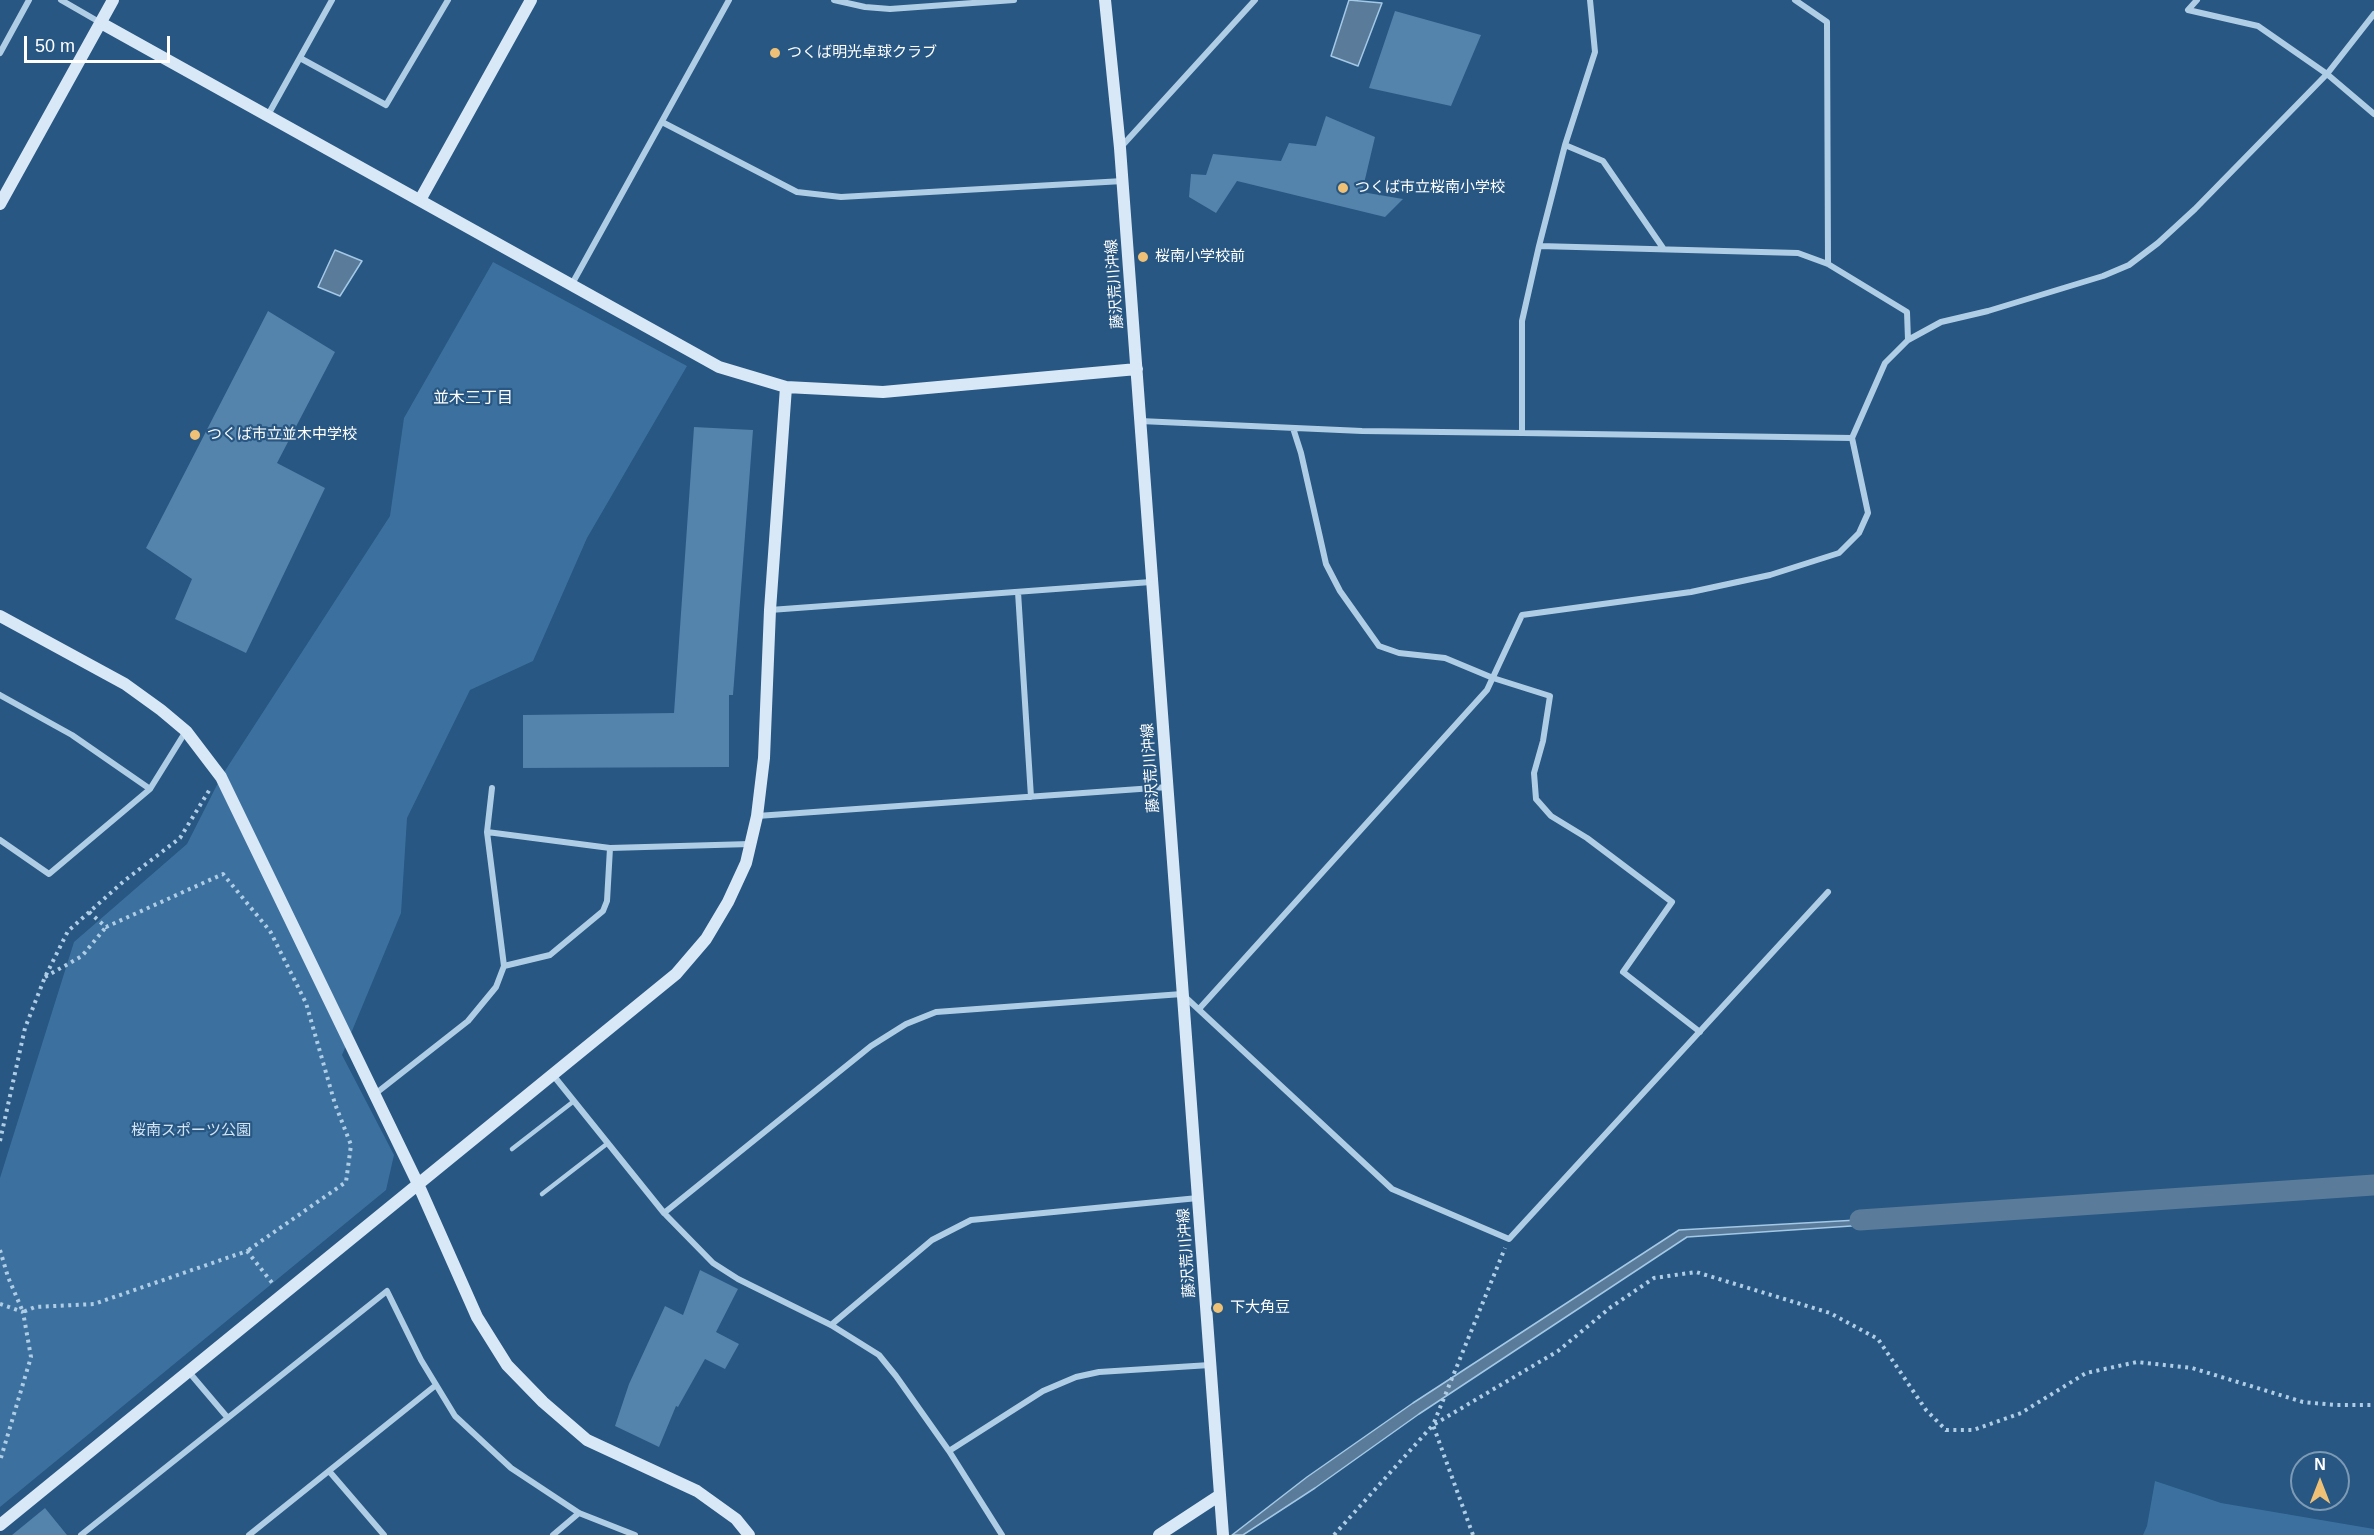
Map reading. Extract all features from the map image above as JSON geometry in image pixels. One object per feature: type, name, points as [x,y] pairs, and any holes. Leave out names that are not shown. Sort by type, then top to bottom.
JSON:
[{"type":"street","points":[[0,53],[29,0]]},
{"type":"street","points":[[61,0],[719,367],[786,387],[883,392],[1137,369]]},
{"type":"street","points":[[0,204],[113,0]]},
{"type":"street","points":[[268,116],[332,0]]},
{"type":"street","points":[[300,58],[386,105],[448,0]]},
{"type":"street","points":[[420,200],[531,0]]},
{"type":"street","points":[[572,284],[729,0]]},
{"type":"street","points":[[834,0],[865,7],[890,9],[1014,0]]},
{"type":"street","name":"藤沢荒川沖線","points":[[1105,0],[1123,181],[1223,1535]]},
{"type":"street","points":[[1120,148],[1256,0]]},
{"type":"street","points":[[1522,433],[1522,321],[1565,145],[1595,52],[1590,0]]},
{"type":"street","points":[[1795,0],[1827,22],[1828,264]]},
{"type":"street","points":[[2197,0],[2188,10],[2258,26],[2327,74],[2374,114]]},
{"type":"street","points":[[1199,1009],[1479,699],[1493,678],[1522,615],[1691,592],[1770,575],[1839,553],[1859,533],[1868,513],[1852,438],[1885,363],[1908,340],[1941,322],[2057,290],[2129,265],[2158,243],[2194,209],[2327,74],[2374,14]]},
{"type":"street","points":[[662,122],[797,192],[841,197],[1123,181]]},
{"type":"street","points":[[1565,145],[1603,161],[1663,248]]},
{"type":"street","points":[[1539,246],[1798,253],[1828,264],[1907,312],[1908,340]]},
{"type":"street","points":[[0,1525],[676,974],[706,939],[728,902],[746,863],[757,816],[764,758],[770,610],[786,387]]},
{"type":"street","points":[[1140,421],[1293,428],[1852,438]]},
{"type":"street","points":[[1293,428],[1301,453],[1326,564],[1340,591],[1380,646],[1399,653],[1445,658],[1493,678],[1550,696],[1543,741],[1534,773],[1536,798],[1551,816],[1587,838],[1672,902],[1623,972],[1700,1032]]},
{"type":"street","points":[[770,610],[1151,582]]},
{"type":"street","points":[[1018,592],[1031,797]]},
{"type":"street","points":[[0,616],[125,684],[186,731],[221,777],[418,1184],[477,1317],[507,1365],[543,1402],[587,1440],[697,1491],[736,1519],[749,1535]]},
{"type":"street","points":[[0,695],[72,735],[150,789]]},
{"type":"street","points":[[0,840],[49,874],[150,789],[186,731]]},
{"type":"street","points":[[757,816],[1168,787]]},
{"type":"street","points":[[375,1094],[468,1021],[496,987],[504,966],[487,832],[492,789]]},
{"type":"street","points":[[487,832],[610,848],[750,844]]},
{"type":"street","points":[[504,966],[550,955],[603,912],[607,901],[610,848]]},
{"type":"street","points":[[664,1213],[871,1047],[906,1024],[936,1011],[1182,994],[1392,1189],[1509,1239],[1828,892]]},
{"type":"street","points":[[553,1075],[664,1213],[713,1263],[738,1279],[831,1324],[879,1355],[949,1451],[1002,1535]]},
{"type":"street","points":[[831,1324],[932,1240],[971,1220],[1198,1198]]},
{"type":"street","points":[[81,1535],[387,1291],[421,1360],[455,1416],[511,1468],[579,1513],[635,1535]]},
{"type":"street","points":[[949,1451],[1043,1391],[1076,1377],[1099,1372],[1210,1365]]},
{"type":"street","points":[[188,1371],[227,1418]]},
{"type":"street","points":[[249,1535],[436,1385]]},
{"type":"street","points":[[329,1471],[384,1535]]},
{"type":"street","points":[[1159,1535],[1220,1495]]},
{"type":"street","points":[[553,1535],[579,1513]]},
{"type":"lane","points":[[512,1149],[574,1101]]},
{"type":"lane","points":[[542,1194],[608,1143]]},
{"type":"path","points":[[0,1141],[25,1028],[45,977],[68,931],[180,838],[202,798],[221,777]]},
{"type":"path","points":[[0,1304],[23,1312],[35,1307],[94,1305],[247,1251],[346,1182],[351,1145],[335,1104],[306,1003],[270,931],[223,874],[106,927],[82,956],[45,977]]},
{"type":"path","points":[[89,912],[106,927]]},
{"type":"path","points":[[1473,1535],[1433,1425],[1509,1239]]},
{"type":"path","points":[[0,1250],[8,1277],[23,1312],[31,1357],[0,1461]]},
{"type":"path","points":[[247,1251],[276,1287]]},
{"type":"path","points":[[1334,1535],[1433,1425],[1558,1351],[1611,1307],[1654,1278],[1696,1272],[1830,1312],[1878,1340],[1926,1410],[1946,1430],[1974,1430],[2021,1413],[2086,1373],[2137,1362],[2192,1368],[2303,1402],[2335,1406],[2374,1404]]},
{"type":"green space","name":"桜南スポーツ公園","points":[[493,262],[687,366],[587,538],[533,661],[470,690],[407,818],[401,913],[342,1055],[394,1155],[386,1190],[0,1507],[0,1178],[74,942],[187,844],[221,777],[390,516],[404,418]]},
{"type":"green space","points":[[2155,1481],[2221,1503],[2374,1529],[2374,1535],[2143,1535],[2147,1526]]},
{"type":"shaded area","points":[[1349,0],[1382,3],[1358,66],[1331,56]]},
{"type":"shaded area","points":[[335,250],[362,261],[340,296],[318,287]]},
{"type":"shaded area","points":[[2374,1191],[1687,1237],[1419,1414],[1315,1488],[1243,1535],[1232,1535],[1307,1477],[1413,1403],[1679,1230]]},
{"type":"building","points":[[1395,11],[1481,35],[1451,106],[1369,88]]},
{"type":"building","points":[[1326,116],[1375,137],[1362,192],[1403,199],[1385,217],[1237,181],[1216,213],[1189,197],[1191,174],[1206,175],[1213,154],[1281,161],[1289,143],[1316,146]]},
{"type":"building","points":[[268,311],[335,352],[277,463],[325,488],[246,653],[175,619],[192,579],[146,548]]},
{"type":"building","points":[[694,427],[753,430],[733,695],[729,695],[729,767],[523,768],[523,715],[674,713]]},
{"type":"building","points":[[700,1270],[738,1289],[716,1332],[739,1344],[725,1369],[705,1359],[678,1407],[676,1406],[659,1447],[615,1426],[629,1384],[665,1306],[683,1315]]},
{"type":"building","points":[[45,1508],[67,1535],[12,1535]]},
{"type":"waterway","points":[[1860,1220],[2374,1185]]},
{"type":"place","name":"つくば明光卓球クラブ","points":[[775,53]]},
{"type":"place","name":"つくば市立桜南小学校","points":[[1343,188]]},
{"type":"place","name":"桜南小学校前","points":[[1143,257]]},
{"type":"place","name":"つくば市立並木中学校","points":[[195,435]]},
{"type":"place","name":"下大角豆","points":[[1218,1308]]},
{"type":"district","name":"並木三丁目","points":[[473,399]]}]
